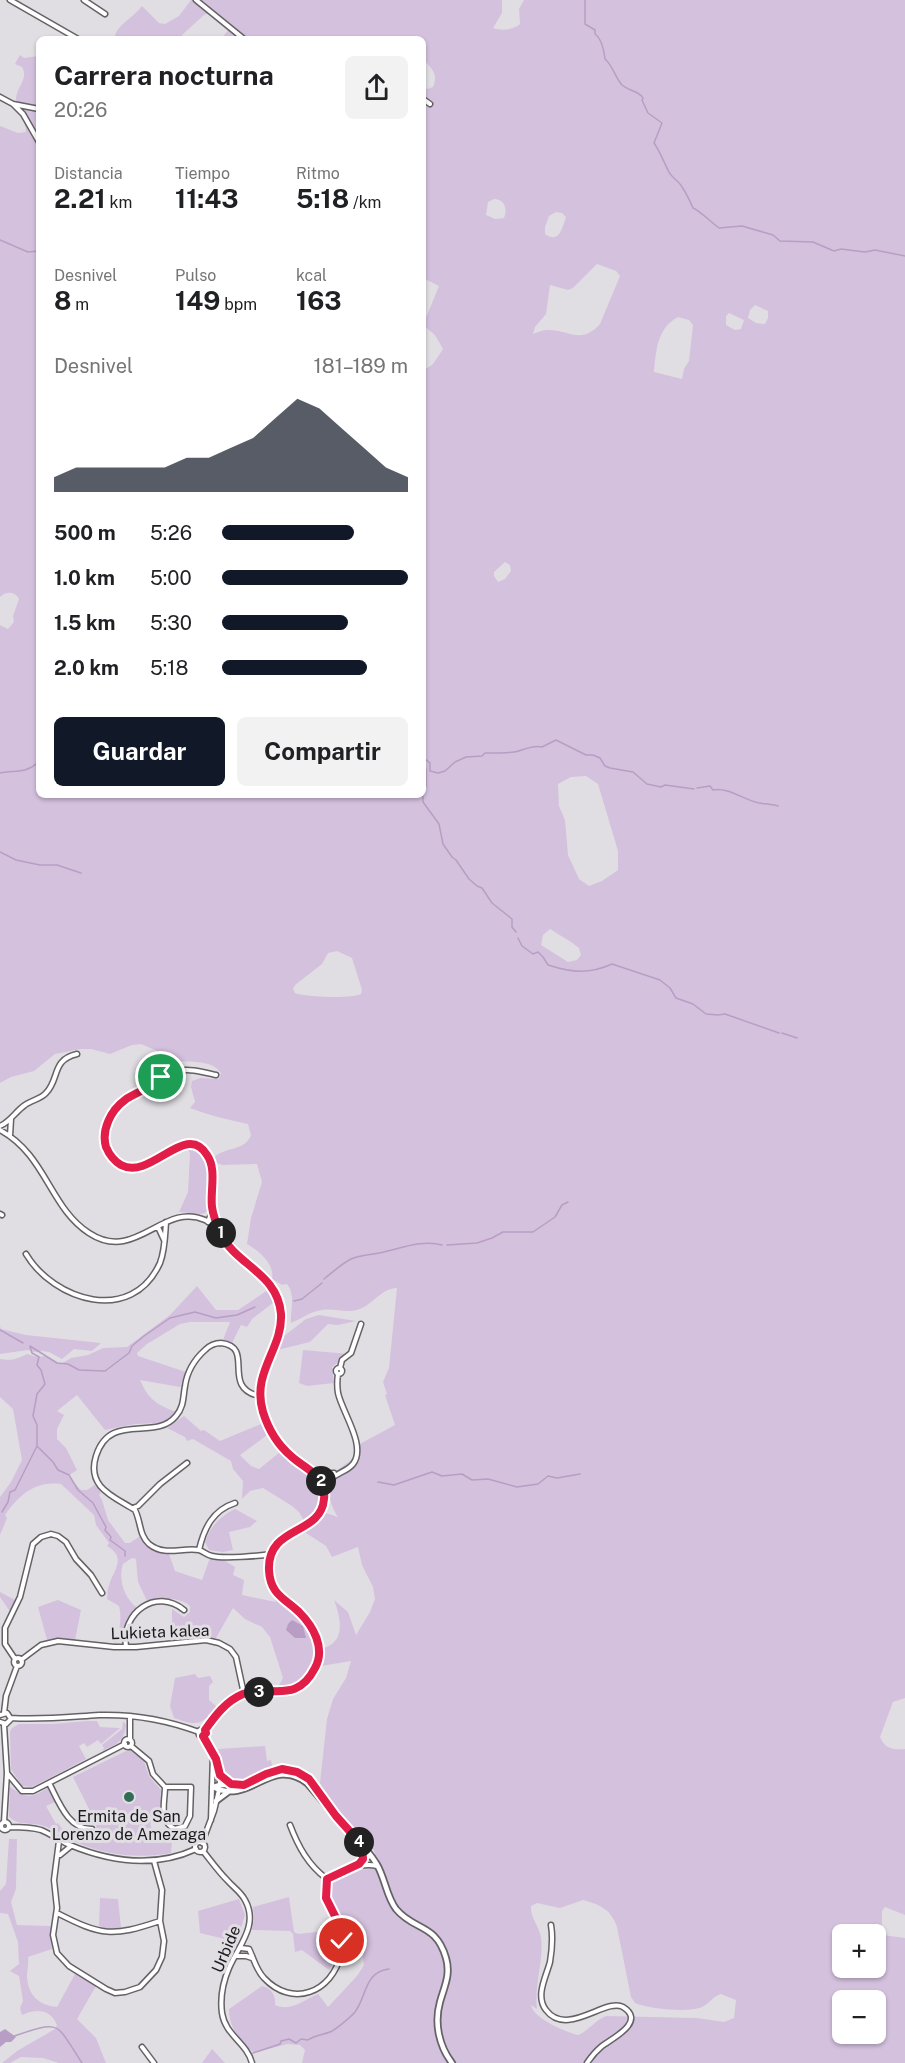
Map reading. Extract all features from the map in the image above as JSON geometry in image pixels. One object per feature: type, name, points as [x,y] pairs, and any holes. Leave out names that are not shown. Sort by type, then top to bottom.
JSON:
[{"type":"street","points":[[10,0],[73,36]]},
{"type":"street","points":[[84,0],[105,14]]},
{"type":"street","points":[[196,0],[240,36]]},
{"type":"street","points":[[0,98],[13,104],[36,108]]},
{"type":"street","points":[[426,101],[430,104]]},
{"type":"street","points":[[13,104],[23,114],[36,137]]},
{"type":"street","points":[[10,1136],[8,1125],[11,1118],[27,1104],[47,1092],[60,1064],[66,1058],[77,1054]]},
{"type":"street","points":[[203,1736],[218,1712],[235,1698],[249,1693],[280,1693],[296,1688],[310,1677],[316,1667],[319,1656],[315,1633],[297,1611],[278,1595],[271,1582],[269,1566],[277,1544],[287,1535],[307,1526],[316,1518],[324,1502],[324,1486],[317,1474],[291,1456],[270,1429],[259,1396],[267,1359],[279,1333],[281,1313],[279,1302],[270,1284],[227,1243],[221,1234],[212,1210],[211,1162],[207,1155],[201,1148],[186,1144],[174,1148],[146,1166],[128,1168],[112,1158],[106,1145],[105,1133],[109,1120],[118,1106],[161,1077],[178,1071],[190,1070],[216,1075]]},
{"type":"street","points":[[8,1125],[1,1129],[39,1165],[62,1204],[90,1234],[106,1241],[127,1241],[136,1239],[174,1218],[184,1216],[208,1222],[221,1234]]},
{"type":"street","points":[[208,1222],[212,1210]]},
{"type":"street","points":[[26,1254],[42,1276],[62,1290],[77,1296],[107,1300],[128,1295],[146,1283],[159,1265],[165,1244],[166,1222]]},
{"type":"street","points":[[158,1227],[165,1244]]},
{"type":"street","points":[[317,1474],[336,1473],[348,1468],[353,1464],[358,1447],[339,1395],[336,1371],[340,1368],[342,1360],[351,1353],[361,1324]]},
{"type":"street","points":[[259,1396],[248,1393],[242,1386],[239,1358],[233,1348],[216,1344],[204,1351],[194,1362],[188,1373],[182,1406],[173,1419],[159,1426],[129,1428],[113,1433],[99,1447],[94,1466],[99,1484],[111,1497],[132,1509],[145,1539],[159,1550],[170,1552],[200,1550],[209,1556],[219,1557],[258,1557],[272,1554]]},
{"type":"street","points":[[132,1509],[142,1503],[160,1484],[187,1463]]},
{"type":"street","points":[[324,1486],[336,1473]]},
{"type":"street","points":[[137,1517],[142,1503]]},
{"type":"street","points":[[200,1550],[202,1535],[209,1522],[218,1512],[235,1503]]},
{"type":"street","points":[[102,1593],[64,1539],[51,1534],[37,1539],[31,1549],[20,1598],[4,1633],[7,1649],[15,1659],[16,1666],[2,1714],[8,1713],[10,1718],[9,1723],[2,1723],[7,1773],[4,1822],[1,1828],[41,1830],[71,1846],[116,1859],[142,1862],[183,1855],[196,1849]]},
{"type":"street","points":[[258,1557],[269,1566]]},
{"type":"street","points":[[126,1646],[127,1626],[132,1616],[141,1607],[153,1602],[166,1602],[184,1610]]},
{"type":"street","name":"Lukieta kalea","points":[[16,1666],[41,1645],[58,1641],[114,1647],[146,1647],[194,1640],[219,1643],[230,1648],[237,1657],[244,1694]]},
{"type":"street","points":[[15,1659],[21,1660]]},
{"type":"street","name":"Lukieta kalea","points":[[243,1684],[249,1693]]},
{"type":"street","points":[[10,1718],[47,1720],[99,1715],[130,1716],[179,1725],[199,1732],[219,1766],[220,1775],[211,1820]]},
{"type":"street","points":[[130,1716],[131,1746]]},
{"type":"street","points":[[199,1732],[205,1730]]},
{"type":"street","points":[[7,1773],[22,1791],[33,1791],[130,1740]]},
{"type":"street","points":[[125,1744],[128,1747],[131,1746],[149,1761],[153,1774],[165,1787],[164,1818],[167,1824],[175,1828],[185,1826],[190,1816],[191,1787],[165,1787]]},
{"type":"street","points":[[196,1849],[199,1852],[203,1851],[205,1846],[202,1843],[216,1801],[217,1787],[213,1755]]},
{"type":"street","points":[[217,1787],[250,1782],[282,1769],[297,1772],[309,1779],[336,1816]]},
{"type":"street","points":[[217,1787],[230,1791],[245,1789],[271,1776],[290,1773],[307,1783],[362,1845],[378,1866],[396,1908],[405,1917],[429,1930],[440,1944],[446,1957],[448,1978],[439,2004],[438,2027],[442,2046],[452,2063]]},
{"type":"street","points":[[220,1775],[226,1781],[236,1785]]},
{"type":"street","points":[[49,1783],[68,1818],[86,1829],[92,1829]]},
{"type":"street","points":[[216,1801],[230,1791]]},
{"type":"street","points":[[4,1822],[8,1823],[9,1827]]},
{"type":"street","points":[[290,1825],[310,1864],[327,1879]]},
{"type":"street","points":[[59,1841],[62,1848]]},
{"type":"street","points":[[65,1843],[58,1859],[54,1880],[57,1913],[54,1942],[63,1961],[106,1989],[115,1992],[125,1992],[140,1987],[156,1970],[163,1950],[160,1921],[162,1890],[154,1861]]},
{"type":"street","points":[[196,1849],[196,1844],[202,1843]]},
{"type":"street","points":[[362,1845],[363,1859]]},
{"type":"street","points":[[62,1848],[71,1846]]},
{"type":"street","name":"Urbide","points":[[203,1851],[228,1882],[242,1894],[246,1902],[250,1921],[247,1934],[224,1982],[221,2010],[227,2029],[249,2054],[252,2063]]},
{"type":"street","points":[[355,1868],[363,1859],[371,1856]]},
{"type":"street","points":[[366,1864],[371,1856]]},
{"type":"street","points":[[327,1879],[366,1864],[378,1866]]},
{"type":"street","points":[[247,1934],[253,1959],[260,1974],[269,1983],[280,1991],[293,1994],[313,1991],[328,1979],[341,1956],[340,1926],[326,1898],[327,1879]]},
{"type":"street","points":[[57,1913],[86,1927],[106,1933],[137,1930],[160,1921]]},
{"type":"street","points":[[551,1925],[552,1951],[542,1993],[542,2000],[548,2012],[560,2019],[574,2018],[587,2016],[615,2005],[622,2007],[629,2015],[629,2026],[626,2030],[603,2045],[586,2063]]},
{"type":"street","points":[[241,1948],[247,1956],[253,1959]]},
{"type":"street","points":[[241,1948],[249,1949]]},
{"type":"street","points":[[235,1957],[247,1956]]},
{"type":"street","points":[[142,2048],[154,2063]]},
{"type":"shaded area","points":[[191,0],[502,0],[502,13],[493,28],[504,30],[520,24],[519,9],[524,0],[905,0],[905,1698],[893,1702],[880,1737],[890,1748],[905,1749],[905,1915],[885,1907],[882,1911],[882,1924],[832,1924],[832,1978],[886,1978],[886,1936],[905,1938],[905,2063],[302,2063],[305,2050],[300,2045],[287,2044],[254,2053],[244,2044],[233,2028],[229,2009],[262,1986],[273,1993],[275,2005],[281,2007],[292,2006],[318,1994],[328,2007],[357,1976],[364,1965],[361,1945],[344,1927],[328,1888],[336,1877],[342,1874],[356,1870],[377,1869],[381,1865],[372,1847],[344,1821],[326,1800],[320,1783],[327,1719],[333,1699],[346,1678],[351,1661],[321,1665],[323,1648],[335,1640],[340,1628],[334,1600],[348,1612],[356,1635],[375,1599],[373,1587],[362,1565],[358,1547],[332,1557],[326,1546],[303,1531],[317,1524],[326,1513],[338,1517],[329,1495],[330,1483],[335,1473],[354,1458],[356,1446],[395,1425],[383,1382],[389,1368],[397,1288],[386,1291],[360,1309],[318,1311],[291,1323],[290,1289],[287,1284],[282,1285],[272,1279],[269,1263],[247,1244],[251,1218],[262,1182],[257,1164],[222,1165],[214,1158],[222,1152],[239,1147],[248,1140],[251,1135],[248,1124],[190,1108],[195,1102],[191,1087],[192,1081],[200,1078],[219,1079],[221,1073],[217,1068],[205,1063],[170,1061],[164,1054],[141,1044],[132,1045],[110,1054],[81,1049],[55,1054],[34,1071],[11,1077],[0,1083],[0,625],[8,629],[14,622],[13,616],[19,599],[15,594],[10,593],[0,597],[0,126],[18,133],[26,132],[16,99],[24,71],[22,67],[15,64],[20,55],[24,58],[36,56],[36,798],[426,798],[426,369],[433,364],[443,349],[435,335],[426,328],[426,318],[439,286],[426,280],[426,88],[433,87],[435,78],[426,63],[426,36],[223,36],[229,29],[209,13],[182,36],[115,36],[119,28],[142,6],[159,23],[165,24],[179,16]],"holes":[[[494,199],[504,205],[506,211],[504,218],[495,219],[486,215],[488,202]],[[556,212],[566,217],[559,234],[554,237],[545,234],[549,216]],[[597,264],[616,271],[620,276],[600,324],[593,330],[581,335],[548,330],[533,334],[535,327],[546,314],[550,285],[568,290],[573,288]],[[755,305],[768,311],[765,324],[756,323],[748,318],[750,310]],[[729,313],[744,320],[741,329],[735,330],[726,325],[726,316]],[[678,317],[689,320],[693,325],[689,361],[682,379],[654,372],[659,341],[671,322]],[[505,562],[510,565],[511,571],[505,579],[498,582],[494,572]],[[586,776],[598,784],[618,851],[618,870],[602,881],[589,886],[579,879],[568,855],[565,820],[559,806],[558,784],[571,777]],[[550,929],[579,948],[581,955],[577,960],[568,962],[541,945],[543,935]],[[337,951],[352,958],[362,990],[361,994],[348,997],[328,997],[295,993],[293,989],[295,985],[322,964],[328,953]],[[583,1900],[600,1906],[612,1916],[617,1927],[631,1997],[635,2003],[659,2008],[688,2010],[702,2007],[721,1994],[736,2000],[734,2018],[724,2022],[697,2018],[606,2016],[578,2035],[550,2024],[537,2015],[531,2005],[537,2009],[542,1946],[531,1906],[537,1903],[560,1908]]]},
{"type":"shaded area","points":[[186,1147],[199,1150],[209,1164],[210,1209],[204,1213],[179,1212],[188,1192],[190,1153]]},
{"type":"shaded area","points":[[197,1286],[216,1310],[238,1310],[268,1290],[274,1302],[252,1319],[247,1327],[241,1325],[232,1343],[223,1340],[230,1322],[190,1322],[180,1324],[147,1344],[137,1353],[138,1356],[186,1372],[180,1387],[140,1380],[154,1400],[176,1412],[169,1419],[160,1423],[135,1424],[105,1430],[77,1395],[57,1411],[64,1415],[57,1429],[57,1439],[66,1448],[77,1470],[68,1476],[81,1490],[87,1490],[96,1484],[101,1493],[99,1495],[108,1520],[125,1543],[130,1543],[140,1536],[153,1550],[169,1554],[175,1571],[202,1580],[210,1558],[222,1559],[235,1567],[233,1575],[244,1580],[242,1595],[276,1602],[268,1586],[303,1624],[311,1634],[315,1645],[315,1657],[309,1671],[299,1682],[277,1689],[283,1678],[270,1637],[262,1627],[245,1619],[233,1608],[216,1638],[197,1637],[172,1640],[172,1609],[184,1617],[190,1612],[190,1606],[175,1600],[147,1601],[138,1582],[136,1559],[132,1558],[123,1564],[121,1576],[125,1593],[136,1607],[126,1622],[121,1640],[114,1644],[119,1630],[120,1610],[119,1606],[107,1599],[108,1587],[118,1559],[113,1550],[107,1546],[109,1543],[96,1525],[94,1515],[61,1484],[43,1485],[22,1495],[5,1515],[7,1518],[0,1535],[0,1497],[22,1460],[13,1409],[0,1397],[0,1359],[14,1359],[27,1354],[37,1357],[46,1356],[61,1364],[71,1358],[88,1355],[103,1348],[127,1347],[170,1315]]},
{"type":"shaded area","points":[[319,1315],[356,1321],[338,1325],[328,1324],[310,1342],[277,1350],[284,1334],[284,1336],[306,1319]]},
{"type":"shaded area","points":[[0,1326],[1,1329],[26,1335],[101,1343],[92,1351],[74,1349],[62,1359],[42,1351],[28,1350],[0,1354]]},
{"type":"shaded area","points":[[303,1350],[349,1354],[332,1367],[334,1383],[307,1386],[299,1383]]},
{"type":"shaded area","points":[[184,1416],[201,1431],[204,1430],[220,1441],[261,1424],[267,1435],[240,1455],[251,1466],[259,1469],[280,1452],[308,1473],[314,1479],[321,1494],[316,1512],[304,1521],[292,1506],[263,1488],[250,1491],[242,1499],[243,1481],[233,1469],[231,1461],[193,1439],[187,1441],[185,1437],[167,1428]]},
{"type":"shaded area","points":[[235,1509],[257,1521],[250,1527],[229,1532],[233,1550],[223,1552],[209,1550],[205,1542],[216,1522]]},
{"type":"shaded area","points":[[0,1592],[17,1601],[11,1613],[0,1597]]},
{"type":"shaded area","points":[[58,1600],[81,1610],[75,1640],[60,1638],[47,1640],[38,1607]]},
{"type":"shaded area","points":[[292,1620],[303,1626],[306,1638],[295,1638],[286,1630]]},
{"type":"shaded area","points":[[195,1674],[198,1678],[210,1676],[213,1682],[209,1686],[209,1700],[217,1707],[207,1718],[198,1723],[174,1718],[170,1706],[175,1678]]},
{"type":"shaded area","points":[[97,1721],[100,1727],[120,1728],[101,1744],[98,1740],[87,1747],[84,1743],[79,1746],[86,1759],[32,1787],[22,1786],[11,1769],[10,1732],[12,1728],[19,1724]]},
{"type":"shaded area","points":[[123,1721],[126,1725],[121,1739],[102,1751],[104,1748],[102,1745],[122,1729]]},
{"type":"shaded area","points":[[265,1746],[267,1761],[271,1760],[272,1766],[244,1780],[233,1780],[227,1777],[218,1749]]},
{"type":"shaded area","points":[[126,1751],[131,1751],[144,1761],[149,1776],[161,1790],[160,1812],[152,1812],[150,1823],[157,1836],[172,1843],[171,1853],[135,1856],[100,1850],[78,1843],[44,1826],[20,1823],[9,1816],[10,1787],[28,1796],[48,1788],[55,1802],[46,1806],[56,1824],[58,1823],[63,1830],[81,1840],[84,1835],[91,1840],[95,1839],[97,1836],[96,1823],[73,1777]]},
{"type":"shaded area","points":[[9,1839],[17,1839],[16,1889],[11,1902],[17,1925],[51,1926],[52,1949],[28,1957],[27,1976],[32,1994],[40,2002],[57,2007],[75,1974],[96,1986],[77,2019],[96,2038],[106,2063],[59,2063],[43,2058],[21,2057],[10,2063],[2,2063],[17,2051],[55,2029],[57,2025],[51,2015],[42,2011],[22,2015],[20,2008],[23,2001],[19,1976],[10,1971],[19,1964],[18,1942],[8,1914],[0,1913],[0,1891],[6,1884]]},
{"type":"shaded area","points":[[289,1897],[294,1932],[298,1934],[334,1930],[337,1935],[337,1950],[329,1970],[302,1950],[295,1952],[293,1934],[290,1931],[252,1930],[253,1907]]},
{"type":"shaded area","points":[[100,1898],[118,1899],[121,1928],[108,1929],[99,1926]]},
{"type":"shaded area","points":[[239,1899],[245,1915],[237,1942],[200,1933],[198,1911]]},
{"type":"shaded area","points":[[5,2029],[16,2037],[0,2047],[0,2032]]},
{"type":"shaded area","points":[[212,2049],[225,2063],[202,2063]]},
{"type":"waterway","points":[[585,0],[585,24],[595,30],[605,59],[622,85],[641,96],[648,113],[662,123],[654,143],[669,172],[681,185],[693,208],[719,228],[742,226],[773,235],[780,241],[813,242],[834,251],[841,249],[865,252],[875,250],[905,256]]},
{"type":"waterway","points":[[0,240],[28,252],[36,251]]},
{"type":"waterway","points":[[426,760],[430,763],[430,771],[438,773],[466,757],[482,756],[485,753],[514,752],[535,746],[542,747],[556,740],[586,755],[600,758],[605,766],[633,772],[647,784],[694,789]]},
{"type":"waterway","points":[[0,773],[26,770],[36,764]]},
{"type":"waterway","points":[[426,770],[426,786]]},
{"type":"waterway","points":[[697,788],[710,786],[713,790],[724,790],[759,803],[778,806]]},
{"type":"waterway","points":[[423,798],[423,802],[439,824],[443,844],[452,857],[469,879],[482,888],[492,903],[512,919],[512,927],[516,932]]},
{"type":"waterway","points":[[0,852],[16,860],[40,865],[57,865],[81,873]]},
{"type":"waterway","points":[[518,938],[522,946],[533,954],[538,952],[548,965],[565,970],[581,971],[612,964],[660,980],[670,988],[676,998],[693,1004],[706,1014],[725,1014],[779,1033]]},
{"type":"waterway","points":[[782,1033],[797,1038]]},
{"type":"waterway","points":[[447,1245],[477,1243],[503,1232],[533,1232],[555,1217],[562,1205],[568,1202]]},
{"type":"waterway","points":[[324,1279],[351,1259],[419,1244],[442,1245]]},
{"type":"waterway","points":[[294,1301],[302,1299],[322,1283]]},
{"type":"waterway","points":[[30,1346],[57,1363],[68,1364],[79,1370],[105,1371],[129,1353],[132,1346],[144,1336],[170,1318],[195,1312],[216,1318],[237,1315],[255,1307]]},
{"type":"waterway","points":[[0,1330],[23,1343]]},
{"type":"waterway","points":[[2,1512],[8,1502],[10,1492],[15,1490],[37,1446],[37,1425],[33,1416],[37,1394],[45,1384],[37,1365],[39,1357],[32,1353],[30,1347]]},
{"type":"waterway","points":[[38,1447],[58,1470],[69,1475],[78,1490],[93,1503],[106,1527],[105,1530],[111,1537],[110,1540],[125,1551],[125,1556]]},
{"type":"waterway","points":[[378,1482],[394,1485],[432,1472],[442,1476],[462,1474],[472,1480],[488,1479],[517,1487],[538,1484],[548,1476],[557,1478],[580,1474]]},
{"type":"waterway","points":[[253,2053],[280,2044],[281,2041],[289,2039],[296,2043],[301,2039],[308,2040],[332,2031],[355,2012],[370,1980],[381,1971],[389,1969]]},
{"type":"waterway","points":[[14,2036],[41,2028],[56,2028],[67,2039],[82,2063]]},
{"type":"place","name":"Ermita de San Lorenzo de Amezaga","points":[[129,1797]]},
{"type":"route","points":[[161,1077],[124,1100],[113,1112],[105,1133],[108,1151],[115,1161],[128,1168],[146,1166],[174,1148],[186,1144],[198,1146],[205,1151],[211,1162],[212,1210],[221,1234],[227,1243],[270,1284],[279,1302],[281,1313],[279,1333],[267,1359],[259,1396],[263,1412],[279,1443],[291,1456],[317,1474],[324,1486],[325,1496],[320,1513],[316,1518],[307,1526],[293,1531],[277,1544],[269,1566],[271,1582],[278,1595],[297,1611],[315,1633],[319,1647],[316,1667],[307,1681],[296,1688],[280,1693],[249,1693],[235,1698],[218,1712],[203,1736],[216,1759],[220,1775],[231,1784],[244,1785],[282,1769],[303,1774],[343,1825],[362,1845],[363,1859],[359,1864],[355,1868],[342,1871],[327,1879],[325,1885],[326,1898],[340,1926],[342,1941]]}]
